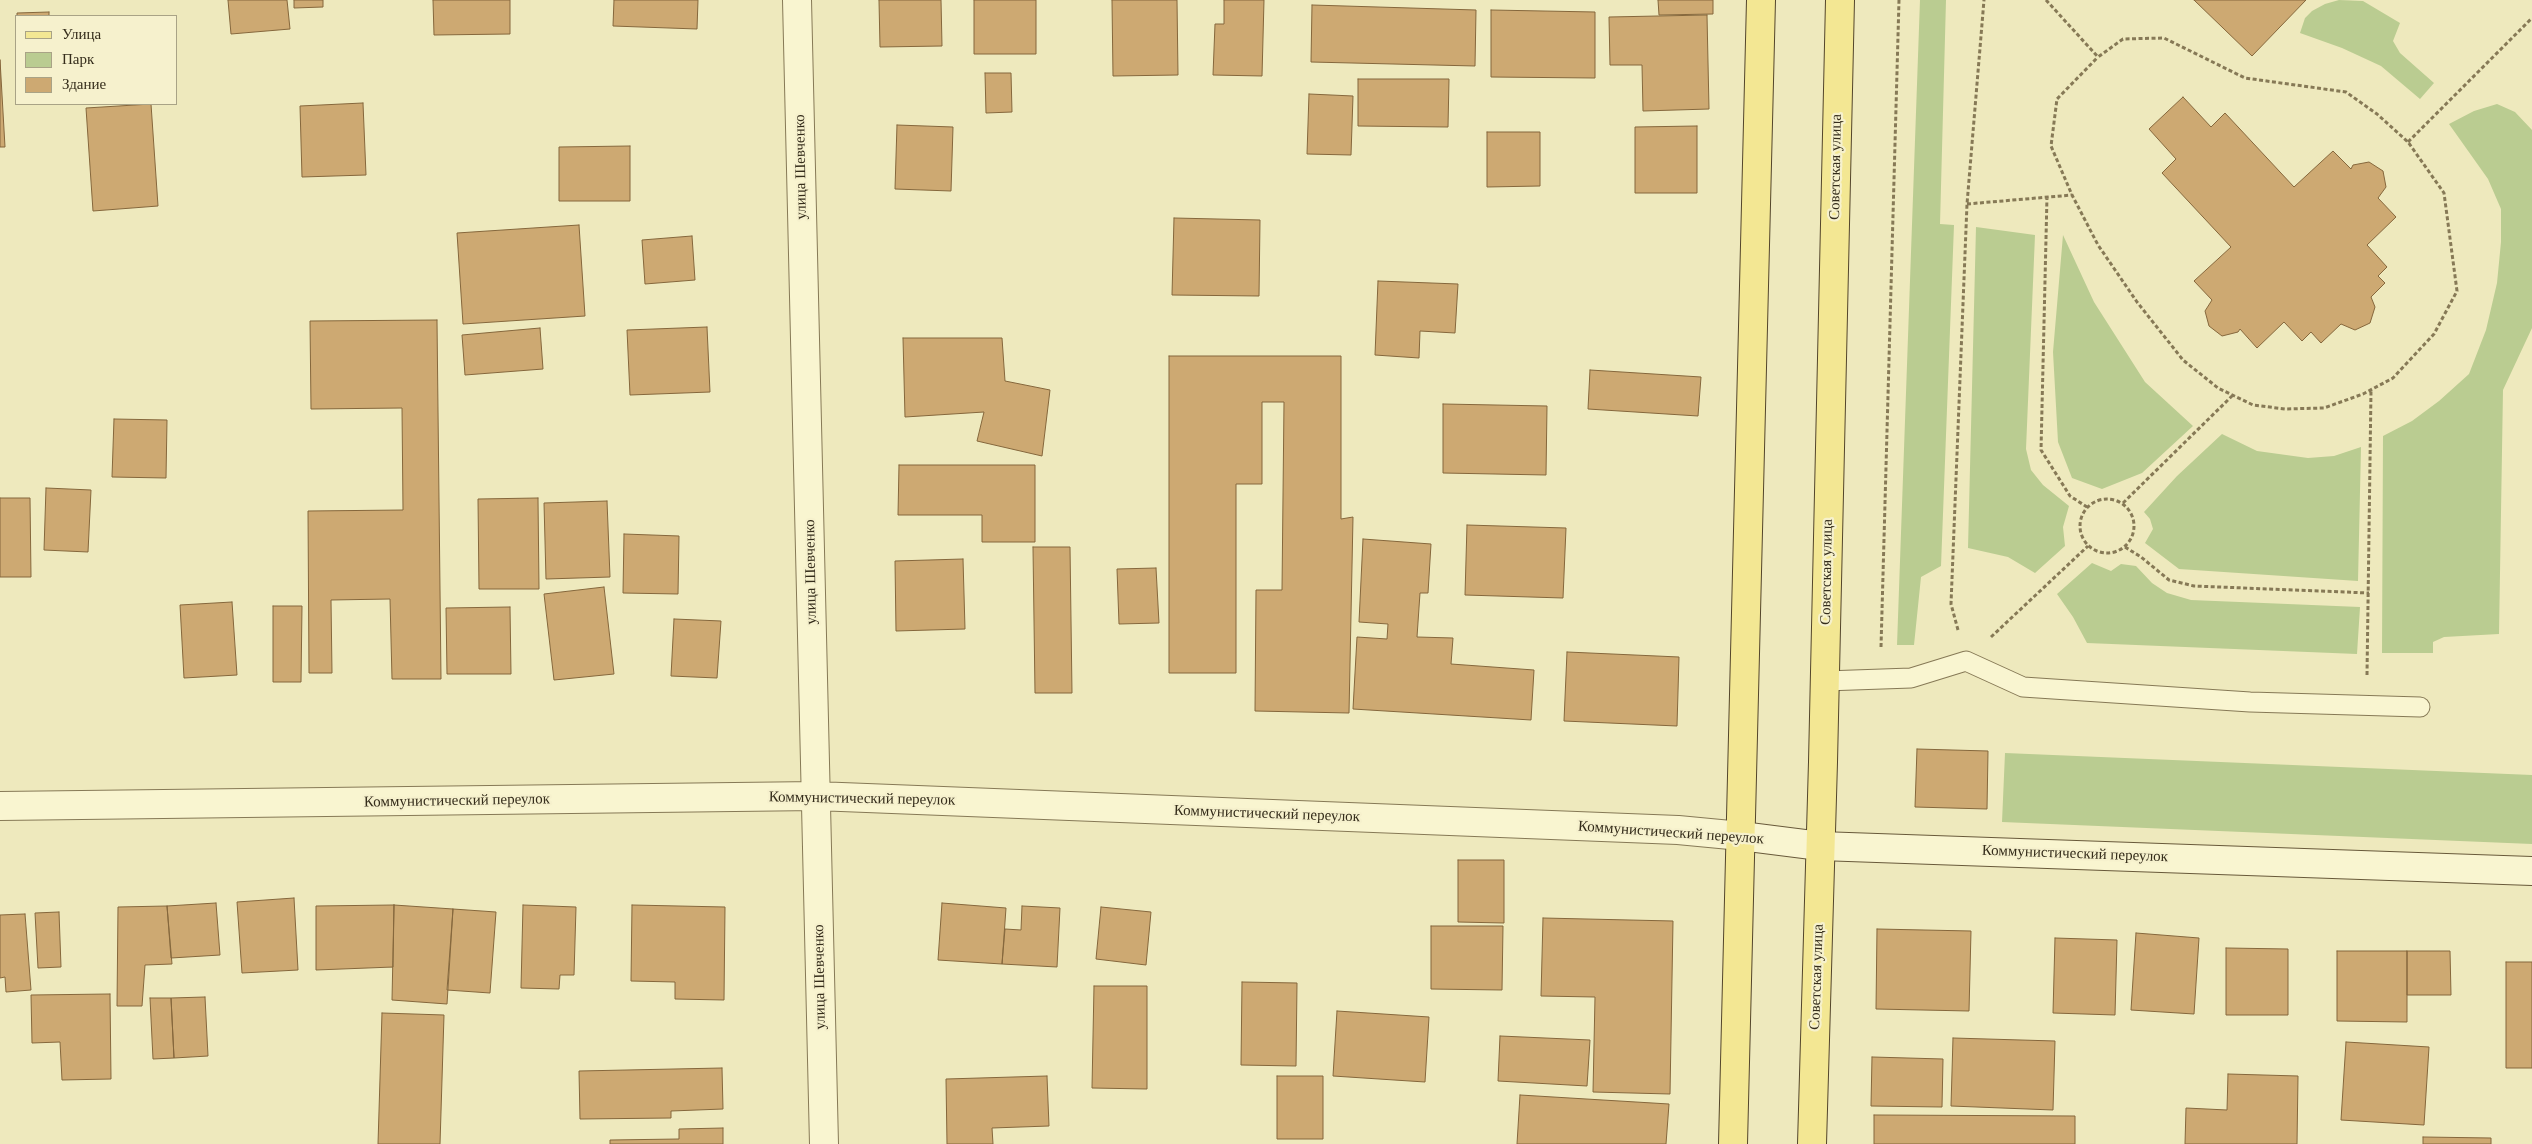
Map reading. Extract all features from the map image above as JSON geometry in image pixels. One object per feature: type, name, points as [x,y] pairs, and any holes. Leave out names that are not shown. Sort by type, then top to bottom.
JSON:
[{"type":"main road","points":[[1733,1144],[1761,0]]},
{"type":"main road","name":"Советская улица","points":[[1812,1144],[1840,0]]},
{"type":"street","name":"улица Шевченко","points":[[797,0],[824,1144]]},
{"type":"street","name":"Коммунистический переулок","points":[[0,806],[816,796],[1658,830],[1741,836],[1820,846],[2532,871]]},
{"type":"lane","points":[[1824,681],[1911,678],[1966,661],[2023,687],[2250,702],[2420,707]]},
{"type":"path","points":[[1880,679],[1899,0]]},
{"type":"path","points":[[1984,0],[1967,204],[1952,604],[1966,661],[2088,546]]},
{"type":"path","points":[[2046,0],[2098,57]]},
{"type":"path","points":[[2408,142],[2532,18]]},
{"type":"path","points":[[2164,38],[2245,78],[2346,92],[2377,114],[2408,142],[2444,192],[2458,291],[2434,334],[2394,378],[2371,390],[2324,408],[2286,409],[2253,405],[2218,388],[2183,360],[2137,302],[2098,245],[2072,195],[2050,146],[2057,100],[2098,57],[2123,39],[2164,38]]},
{"type":"path","points":[[1967,204],[2072,195]]},
{"type":"path","points":[[2047,196],[2041,450],[2070,496],[2087,507]]},
{"type":"path","points":[[2367,705],[2371,390]]},
{"type":"path","points":[[2123,504],[2233,395]]},
{"type":"path","points":[[2104,498],[2114,499],[2123,504],[2134,519],[2131,539],[2125,547],[2106,554],[2096,552],[2088,546],[2082,537],[2079,527],[2081,516],[2087,507],[2095,501],[2104,498]]},
{"type":"path","points":[[2125,547],[2141,556],[2169,580],[2194,586],[2369,593]]},
{"type":"green space","points":[[1920,0],[1946,0],[1940,224],[1954,225],[1941,566],[1921,577],[1914,645],[1897,645]]},
{"type":"green space","points":[[2339,0],[2363,1],[2400,23],[2393,41],[2400,53],[2434,83],[2420,99],[2381,66],[2342,48],[2300,33],[2305,18],[2312,11],[2325,4]]},
{"type":"green space","points":[[2497,104],[2515,112],[2532,130],[2532,328],[2503,390],[2499,634],[2444,637],[2433,642],[2433,653],[2382,653],[2383,436],[2412,421],[2439,401],[2469,374],[2486,330],[2497,283],[2501,242],[2501,209],[2488,179],[2449,124],[2474,111]]},
{"type":"green space","points":[[1976,227],[2035,235],[2026,449],[2031,470],[2043,485],[2069,506],[2063,527],[2065,546],[2035,573],[2008,557],[1968,548]]},
{"type":"green space","points":[[2063,235],[2094,302],[2145,382],[2193,426],[2142,473],[2102,489],[2072,478],[2058,442],[2053,352]]},
{"type":"green space","points":[[2222,434],[2257,451],[2308,458],[2334,456],[2361,447],[2358,581],[2179,569],[2145,543],[2153,529],[2150,519],[2144,512],[2177,476]]},
{"type":"green space","points":[[2092,563],[2111,571],[2121,564],[2136,566],[2152,583],[2167,593],[2191,600],[2360,607],[2357,654],[2087,643],[2073,617],[2057,594]]},
{"type":"green space","points":[[2005,753],[2532,775],[2532,844],[2002,822]]},
{"type":"building","points":[[228,0],[287,0],[290,29],[231,34]]},
{"type":"building","points":[[294,0],[323,0],[323,7],[294,8]]},
{"type":"building","points":[[433,0],[510,0],[510,34],[434,35]]},
{"type":"building","points":[[614,0],[698,0],[697,29],[613,26]]},
{"type":"building","points":[[879,0],[941,0],[942,46],[880,47]]},
{"type":"building","points":[[974,0],[1036,0],[1036,54],[974,54]]},
{"type":"building","points":[[1112,0],[1177,0],[1178,75],[1113,76]]},
{"type":"building","points":[[1224,0],[1264,0],[1262,76],[1213,75],[1215,24],[1224,24]]},
{"type":"building","points":[[1658,0],[1713,0],[1713,14],[1659,15]]},
{"type":"building","points":[[2194,0],[2306,0],[2252,56]]},
{"type":"building","points":[[1312,5],[1476,10],[1475,66],[1311,62]]},
{"type":"building","points":[[1491,10],[1595,12],[1595,78],[1491,77]]},
{"type":"building","points":[[49,12],[49,15],[17,15],[17,13]]},
{"type":"building","points":[[1707,15],[1709,109],[1643,111],[1642,65],[1610,65],[1609,17]]},
{"type":"building","points":[[0,60],[5,147],[0,147]]},
{"type":"building","points":[[985,73],[1011,73],[1012,112],[986,113]]},
{"type":"building","points":[[1358,79],[1449,79],[1448,127],[1358,126]]},
{"type":"building","points":[[1309,94],[1353,96],[1351,155],[1307,154]]},
{"type":"building","points":[[2183,97],[2211,127],[2225,113],[2294,187],[2333,151],[2351,169],[2353,165],[2369,162],[2383,171],[2386,187],[2378,198],[2396,217],[2367,245],[2387,267],[2378,276],[2385,283],[2371,297],[2375,307],[2370,323],[2355,330],[2341,324],[2321,343],[2311,332],[2302,341],[2284,322],[2257,348],[2240,329],[2238,332],[2222,336],[2209,326],[2205,311],[2212,300],[2194,281],[2231,247],[2162,173],[2176,159],[2149,129]]},
{"type":"building","points":[[363,103],[366,175],[302,177],[300,106]]},
{"type":"building","points":[[151,105],[158,206],[93,211],[86,108]]},
{"type":"building","points":[[897,125],[953,127],[951,191],[895,189]]},
{"type":"building","points":[[1697,126],[1697,193],[1635,193],[1635,127]]},
{"type":"building","points":[[1487,132],[1540,132],[1540,186],[1487,187]]},
{"type":"building","points":[[630,146],[630,201],[559,201],[559,147]]},
{"type":"building","points":[[1174,218],[1260,220],[1259,296],[1172,295]]},
{"type":"building","points":[[579,225],[585,316],[463,324],[457,233]]},
{"type":"building","points":[[692,236],[695,280],[645,284],[642,240]]},
{"type":"building","points":[[1378,281],[1458,284],[1455,333],[1420,331],[1419,358],[1375,355]]},
{"type":"building","points":[[437,320],[441,679],[392,679],[390,599],[331,600],[332,673],[309,673],[308,511],[403,510],[402,408],[311,409],[310,321]]},
{"type":"building","points":[[707,327],[710,392],[630,395],[627,330]]},
{"type":"building","points":[[540,328],[543,369],[465,375],[462,335]]},
{"type":"building","points":[[903,338],[1002,338],[1005,381],[1050,390],[1042,456],[977,441],[984,412],[905,417]]},
{"type":"building","points":[[1169,356],[1341,356],[1341,519],[1353,517],[1349,713],[1255,711],[1256,590],[1282,590],[1284,402],[1262,402],[1262,484],[1236,484],[1236,673],[1169,673]]},
{"type":"building","points":[[1590,370],[1701,377],[1698,416],[1588,409]]},
{"type":"building","points":[[1443,404],[1547,406],[1546,475],[1443,473]]},
{"type":"building","points":[[114,419],[167,420],[166,478],[112,477]]},
{"type":"building","points":[[899,465],[1035,465],[1035,542],[982,542],[982,515],[898,515]]},
{"type":"building","points":[[46,488],[91,490],[88,552],[44,550]]},
{"type":"building","points":[[0,498],[30,498],[31,577],[0,577]]},
{"type":"building","points":[[538,498],[539,589],[479,589],[478,499]]},
{"type":"building","points":[[607,501],[610,577],[546,579],[544,503]]},
{"type":"building","points":[[1467,525],[1566,528],[1563,598],[1465,595]]},
{"type":"building","points":[[624,534],[679,536],[678,594],[623,593]]},
{"type":"building","points":[[1363,539],[1431,544],[1428,593],[1420,593],[1417,637],[1453,638],[1451,664],[1534,670],[1531,720],[1353,709],[1357,637],[1387,639],[1388,624],[1359,622]]},
{"type":"building","points":[[1033,547],[1070,547],[1072,693],[1035,693]]},
{"type":"building","points":[[963,559],[965,629],[896,631],[895,561]]},
{"type":"building","points":[[1156,568],[1159,623],[1119,624],[1117,569]]},
{"type":"building","points":[[604,587],[614,674],[554,680],[544,594]]},
{"type":"building","points":[[232,602],[237,675],[184,678],[180,605]]},
{"type":"building","points":[[273,606],[302,606],[301,682],[273,682]]},
{"type":"building","points":[[510,607],[511,674],[447,674],[446,608]]},
{"type":"building","points":[[674,619],[721,621],[717,678],[671,676]]},
{"type":"building","points":[[1567,652],[1679,657],[1677,726],[1564,721]]},
{"type":"building","points":[[1917,749],[1988,751],[1987,809],[1915,807]]},
{"type":"building","points":[[1458,860],[1504,860],[1504,923],[1458,922]]},
{"type":"building","points":[[294,898],[298,970],[242,973],[237,902]]},
{"type":"building","points":[[216,903],[220,955],[171,958],[167,906]]},
{"type":"building","points":[[942,903],[1006,908],[1002,964],[938,960]]},
{"type":"building","points":[[394,905],[453,909],[447,1004],[392,1000]]},
{"type":"building","points":[[394,905],[393,967],[316,970],[316,906]]},
{"type":"building","points":[[523,905],[576,907],[574,975],[560,975],[559,989],[521,988]]},
{"type":"building","points":[[632,905],[725,907],[724,1000],[675,999],[675,982],[631,981]]},
{"type":"building","points":[[167,906],[172,964],[145,965],[142,1006],[117,1006],[118,907]]},
{"type":"building","points":[[1022,906],[1060,908],[1057,967],[1002,964],[1005,929],[1021,930]]},
{"type":"building","points":[[1101,907],[1151,912],[1146,965],[1096,959]]},
{"type":"building","points":[[453,909],[496,912],[490,993],[447,990]]},
{"type":"building","points":[[59,912],[61,967],[38,968],[35,913]]},
{"type":"building","points":[[25,914],[31,990],[6,992],[5,977],[0,978],[0,915]]},
{"type":"building","points":[[1543,918],[1673,921],[1670,1094],[1593,1092],[1595,997],[1541,996]]},
{"type":"building","points":[[1431,926],[1503,926],[1502,990],[1431,989]]},
{"type":"building","points":[[1877,929],[1971,931],[1969,1011],[1876,1009]]},
{"type":"building","points":[[2136,933],[2199,938],[2194,1014],[2131,1010]]},
{"type":"building","points":[[2055,938],[2117,940],[2115,1015],[2053,1013]]},
{"type":"building","points":[[2226,948],[2288,949],[2288,1015],[2226,1015]]},
{"type":"building","points":[[2337,951],[2407,951],[2407,1022],[2337,1021]]},
{"type":"building","points":[[2407,951],[2450,951],[2451,995],[2407,995]]},
{"type":"building","points":[[2506,962],[2532,962],[2532,1068],[2506,1068]]},
{"type":"building","points":[[1242,982],[1297,983],[1296,1066],[1241,1065]]},
{"type":"building","points":[[1094,986],[1147,986],[1147,1089],[1092,1088]]},
{"type":"building","points":[[110,994],[111,1079],[62,1080],[60,1042],[32,1043],[31,995]]},
{"type":"building","points":[[205,997],[208,1056],[174,1058],[171,998]]},
{"type":"building","points":[[150,998],[171,998],[174,1058],[153,1059]]},
{"type":"building","points":[[1337,1011],[1429,1017],[1425,1082],[1333,1076]]},
{"type":"building","points":[[382,1013],[444,1015],[440,1144],[378,1144]]},
{"type":"building","points":[[1500,1036],[1590,1040],[1587,1086],[1498,1081]]},
{"type":"building","points":[[1953,1038],[2055,1041],[2053,1110],[1951,1106]]},
{"type":"building","points":[[2346,1042],[2429,1047],[2424,1125],[2341,1120]]},
{"type":"building","points":[[1872,1057],[1943,1059],[1942,1107],[1871,1106]]},
{"type":"building","points":[[722,1068],[723,1109],[671,1111],[671,1118],[580,1119],[579,1071]]},
{"type":"building","points":[[2228,1074],[2298,1076],[2297,1144],[2185,1144],[2186,1108],[2227,1110]]},
{"type":"building","points":[[1047,1076],[1049,1126],[992,1128],[993,1144],[947,1144],[946,1079]]},
{"type":"building","points":[[1277,1076],[1323,1076],[1323,1139],[1277,1139]]},
{"type":"building","points":[[1520,1095],[1669,1104],[1666,1144],[1517,1144]]},
{"type":"building","points":[[1874,1115],[2075,1116],[2075,1144],[1874,1144]]},
{"type":"building","points":[[723,1128],[723,1144],[610,1144],[610,1140],[679,1139],[679,1129]]},
{"type":"building","points":[[2423,1137],[2491,1138],[2491,1144],[2423,1144]]}]
